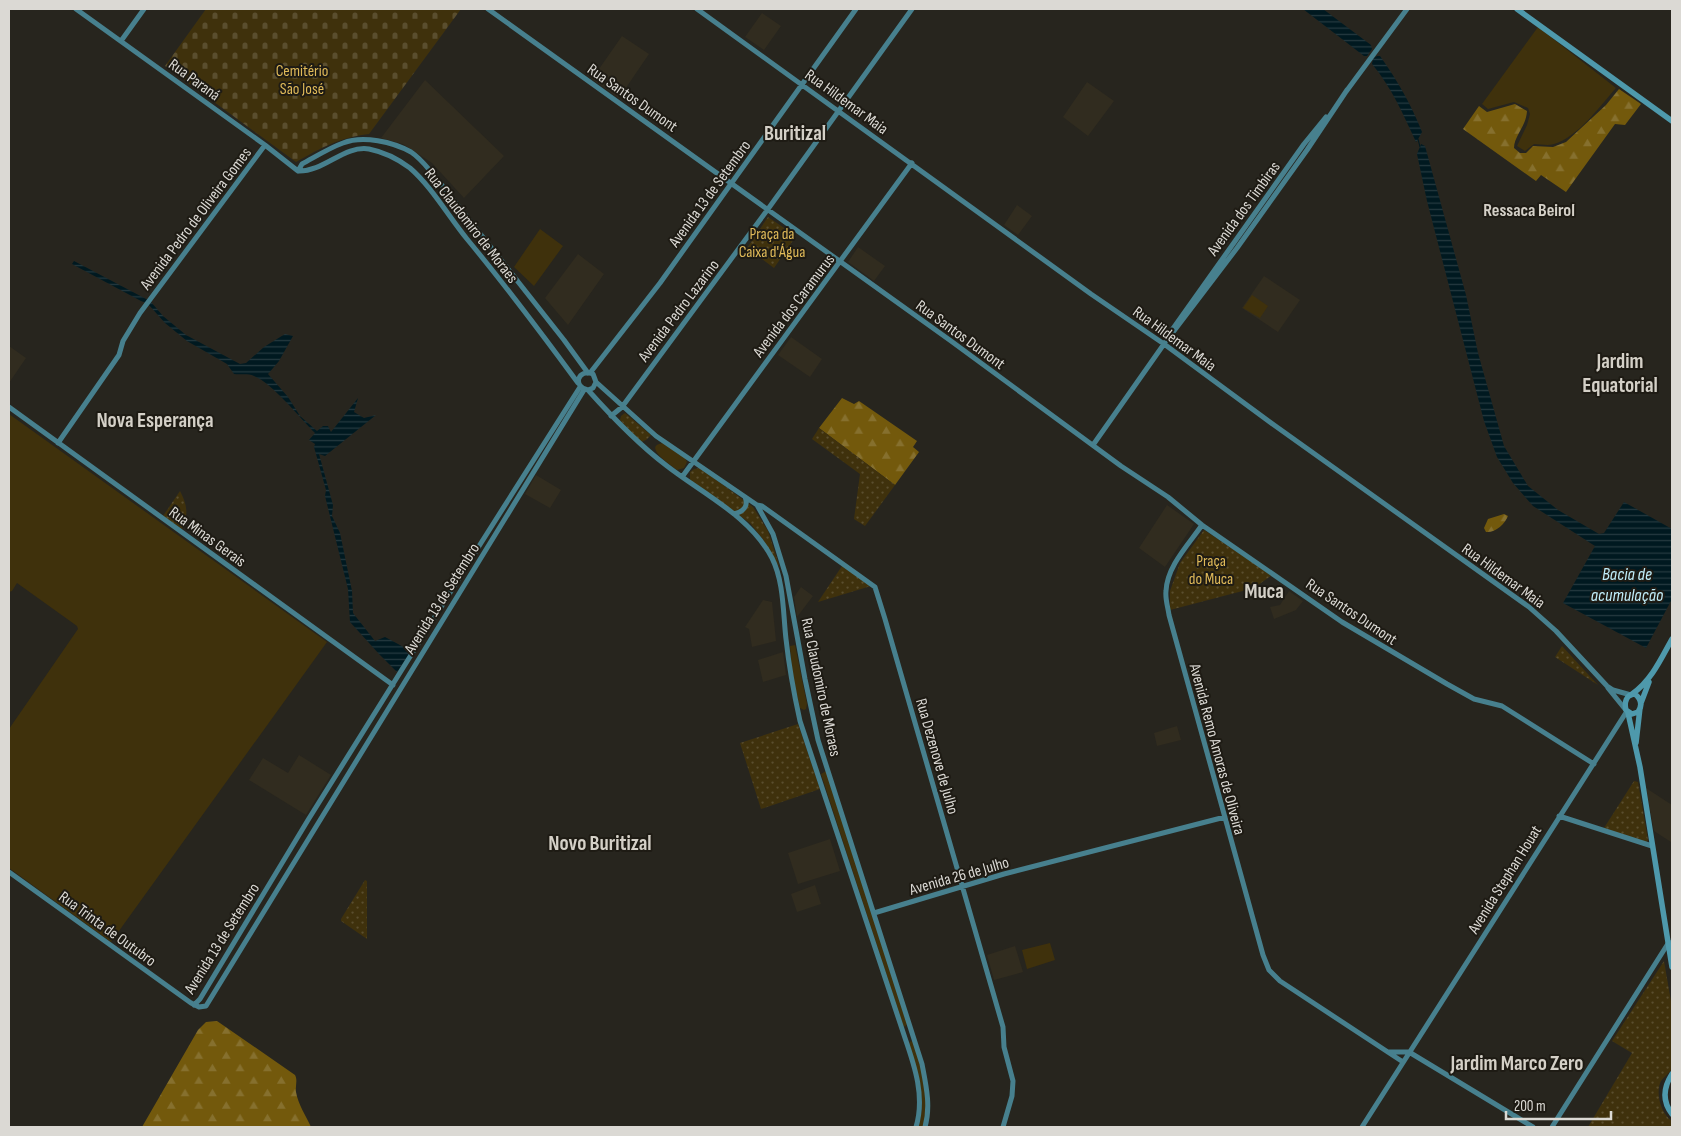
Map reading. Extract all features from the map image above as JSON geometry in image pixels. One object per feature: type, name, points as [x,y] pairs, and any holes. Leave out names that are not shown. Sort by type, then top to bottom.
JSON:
[{"type":"main road","name":"Rua Paraná","points":[[76,9],[265,144],[298,171]]},
{"type":"main road","points":[[121,41],[144,9]]},
{"type":"main road","name":"Rua Santos Dumont","points":[[488,9],[1168,497],[1202,525],[1342,622],[1425,672],[1474,698],[1500,705],[1594,764]]},
{"type":"main road","name":"Rua Hildemar Maia","points":[[697,9],[1529,607],[1556,631],[1607,686],[1613,690],[1631,694]]},
{"type":"main road","name":"Avenida 13 de Setembro","points":[[589,373],[660,283],[856,9]]},
{"type":"main road","name":"Avenida Pedro Lazarino","points":[[611,416],[622,406],[768,210],[912,9]]},
{"type":"main road","name":"Avenida dos Timbiras","points":[[1093,445],[1164,344],[1308,150],[1347,90],[1407,9]]},
{"type":"main road","points":[[1518,9],[1672,121]]},
{"type":"main road","name":"Rua Claudomiro de Moraes","points":[[298,171],[302,164],[344,142],[358,139],[373,140],[410,152],[424,164],[589,373]]},
{"type":"main road","points":[[298,171],[309,172],[351,151],[368,149],[373,140]]},
{"type":"main road","name":"Avenida Pedro de Oliveira Gomes","points":[[58,443],[119,355],[124,341],[146,306],[265,144]]},
{"type":"main road","name":"Rua Claudomiro de Moraes","points":[[368,149],[398,160],[415,173],[525,311],[583,388],[638,443],[734,514],[755,532],[772,558],[781,592],[791,679],[800,721],[918,1081],[920,1096],[916,1127]]},
{"type":"main road","name":"Avenida dos Caramurus","points":[[682,477],[912,163]]},
{"type":"main road","points":[[589,373],[594,376],[596,382],[594,388],[583,388],[580,377],[589,373]]},
{"type":"main road","name":"Rua Claudomiro de Moraes","points":[[596,382],[656,436],[757,504],[773,534],[786,576],[809,701],[826,767],[922,1064],[928,1096],[925,1127]]},
{"type":"main road","name":"Avenida 13 de Setembro","points":[[194,1005],[200,1000],[308,820],[583,388]]},
{"type":"main road","name":"Avenida 13 de Setembro","points":[[194,1005],[204,1006],[368,743],[583,388]]},
{"type":"main road","name":"Rua Minas Gerais","points":[[9,407],[393,685]]},
{"type":"main road","points":[[734,514],[741,512],[745,508],[747,502],[745,496]]},
{"type":"main road","name":"Rua Dezenove de Julho","points":[[757,504],[874,586],[886,619],[1003,1028],[1004,1047],[1011,1072],[1012,1096],[1003,1127]]},
{"type":"main road","name":"Avenida Remo Amoras de Oliveira","points":[[1202,525],[1174,566],[1166,592],[1169,615],[1205,752],[1225,817],[1232,850],[1263,955],[1269,970],[1280,981],[1388,1052]]},
{"type":"main road","points":[[1672,639],[1642,687],[1631,694],[1626,700],[1626,711],[1636,748],[1672,967]]},
{"type":"main road","points":[[1607,686],[1626,711],[1636,713],[1651,675]]},
{"type":"main road","points":[[1631,694],[1638,696],[1640,706],[1636,748]]},
{"type":"main road","name":"Avenida Stephan Houat","points":[[1362,1127],[1626,711]]},
{"type":"main road","points":[[359,740],[362,744],[368,743]]},
{"type":"main road","points":[[812,758],[819,758],[823,755]]},
{"type":"main road","points":[[817,771],[820,768],[826,767]]},
{"type":"main road","points":[[1559,816],[1652,846]]},
{"type":"main road","name":"Avenida 26 de Julho","points":[[874,913],[962,886],[1225,817]]},
{"type":"main road","name":"Rua Trinta de Outubro","points":[[9,872],[194,1005]]},
{"type":"main road","points":[[1552,1127],[1668,942]]},
{"type":"main road","points":[[200,1000],[204,1006]]},
{"type":"main road","points":[[905,1038],[913,1036]]},
{"type":"main road","points":[[1388,1052],[1409,1052],[1533,1127]]},
{"type":"main road","points":[[1388,1052],[1403,1062]]},
{"type":"main road","points":[[1672,1074],[1666,1085],[1664,1095],[1666,1105],[1672,1114]]},
{"type":"shaded area","points":[[762,13],[781,26],[764,50],[745,37]]},
{"type":"shaded area","points":[[622,36],[649,54],[619,98],[592,79]]},
{"type":"shaded area","points":[[425,80],[504,156],[464,198],[432,163],[403,144],[381,138]]},
{"type":"shaded area","points":[[1087,82],[1114,101],[1088,136],[1063,117]]},
{"type":"shaded area","points":[[1017,205],[1032,216],[1018,235],[1004,225]]},
{"type":"shaded area","points":[[858,247],[885,266],[874,281],[848,262]]},
{"type":"shaded area","points":[[578,254],[604,274],[568,325],[545,298]]},
{"type":"shaded area","points":[[1264,276],[1300,300],[1278,332],[1242,308]]},
{"type":"shaded area","points":[[791,337],[822,359],[810,377],[778,355]]},
{"type":"shaded area","points":[[9,346],[26,358],[9,383]]},
{"type":"shaded area","points":[[536,475],[561,490],[550,508],[525,494]]},
{"type":"shaded area","points":[[1167,505],[1194,524],[1165,567],[1139,548]]},
{"type":"shaded area","points":[[801,587],[813,596],[797,617],[794,597]]},
{"type":"shaded area","points":[[1289,591],[1303,601],[1296,610],[1274,619],[1270,607],[1280,605]]},
{"type":"shaded area","points":[[763,600],[772,602],[776,641],[752,647],[749,629],[745,627]]},
{"type":"shaded area","points":[[783,652],[786,675],[763,682],[758,660]]},
{"type":"shaded area","points":[[1177,726],[1181,740],[1157,746],[1154,733]]},
{"type":"shaded area","points":[[299,755],[331,775],[306,815],[249,780],[263,758],[288,773]]},
{"type":"shaded area","points":[[1646,788],[1672,805],[1671,842],[1654,831]]},
{"type":"shaded area","points":[[830,839],[840,871],[798,884],[788,853]]},
{"type":"shaded area","points":[[815,885],[821,904],[797,912],[791,894]]},
{"type":"shaded area","points":[[1015,946],[1023,972],[994,980],[987,955]]},
{"type":"green space","name":"Cemitério São José","points":[[206,9],[461,9],[369,134],[331,144],[296,162],[165,66]]},
{"type":"green space","points":[[1538,27],[1616,88],[1580,128],[1563,141],[1552,145],[1534,144],[1525,151],[1517,146],[1527,125],[1530,114],[1528,108],[1514,102],[1488,109],[1482,104]]},
{"type":"green space","points":[[1619,89],[1641,104],[1625,125],[1615,124],[1566,192],[1541,175],[1536,181],[1463,129],[1479,106],[1487,112],[1515,104],[1527,111],[1525,122],[1516,139],[1514,148],[1520,153],[1526,153],[1533,146],[1553,147],[1566,142],[1606,105]]},
{"type":"green space","name":"Praça da Caixa d'Água","points":[[768,217],[796,236],[774,268],[747,248]]},
{"type":"green space","points":[[540,229],[563,246],[534,286],[514,267]]},
{"type":"green space","points":[[1252,295],[1268,306],[1260,318],[1243,308]]},
{"type":"green space","points":[[842,398],[854,404],[859,401],[917,441],[913,447],[919,452],[895,485],[819,428]]},
{"type":"green space","points":[[625,413],[651,435],[646,440],[641,442],[620,420],[621,416]]},
{"type":"green space","points":[[9,414],[327,642],[111,942],[9,868],[9,729],[78,629],[77,626],[17,583],[12,591],[9,592]]},
{"type":"green space","points":[[819,428],[895,485],[865,526],[854,519],[860,474],[812,439]]},
{"type":"green space","points":[[664,443],[685,458],[687,462],[684,468],[677,470],[656,451],[657,445]]},
{"type":"green space","points":[[700,468],[753,507],[768,531],[780,568],[762,538],[750,523],[690,481],[690,472]]},
{"type":"green space","points":[[180,491],[186,510],[186,519],[182,529],[163,516]]},
{"type":"green space","points":[[1504,514],[1508,516],[1502,525],[1493,531],[1486,532],[1484,528],[1488,519]]},
{"type":"green space","name":"Praça do Muca","points":[[1204,530],[1272,575],[1254,588],[1170,610],[1170,591],[1180,563]]},
{"type":"green space","points":[[842,566],[871,586],[818,602]]},
{"type":"green space","points":[[795,645],[807,704],[804,710],[800,708],[792,672],[790,646]]},
{"type":"green space","points":[[1562,646],[1598,685],[1555,657]]},
{"type":"green space","points":[[798,724],[820,789],[761,809],[740,743]]},
{"type":"green space","points":[[826,771],[907,1024],[905,1027],[821,774]]},
{"type":"green space","points":[[1634,781],[1638,782],[1648,840],[1646,843],[1604,828]]},
{"type":"green space","points":[[365,880],[367,881],[367,939],[341,921]]},
{"type":"green space","points":[[1050,943],[1055,960],[1027,969],[1022,950]]},
{"type":"green space","points":[[1664,961],[1672,1007],[1672,1069],[1661,1081],[1659,1097],[1662,1108],[1672,1121],[1672,1127],[1588,1127],[1632,1053],[1612,1041]]},
{"type":"green space","points":[[217,1021],[295,1075],[297,1096],[311,1127],[142,1127],[198,1030],[206,1022]]},
{"type":"green space","points":[[911,1041],[914,1043],[925,1085],[927,1106],[923,1127],[918,1127],[922,1106],[918,1074],[909,1043]]},
{"type":"water","points":[[1303,9],[1323,9],[1371,45],[1372,49],[1367,56],[1364,56]]},
{"type":"water","points":[[1380,56],[1392,74],[1418,122],[1422,132],[1416,142],[1402,111],[1372,64],[1373,59]]},
{"type":"water","name":"Bacia de acumulação","points":[[1421,144],[1425,146],[1466,295],[1478,353],[1504,446],[1528,486],[1558,510],[1599,534],[1604,533],[1624,502],[1672,529],[1672,599],[1646,648],[1563,603],[1595,546],[1533,506],[1513,483],[1497,457],[1484,421],[1427,201],[1417,154]]},
{"type":"water","points":[[74,261],[148,300],[146,303],[141,301],[72,264]]},
{"type":"water","points":[[151,302],[163,316],[186,335],[240,364],[246,363],[264,347],[285,334],[293,336],[279,361],[268,374],[288,397],[300,416],[317,431],[323,426],[328,426],[331,432],[358,398],[354,412],[364,418],[376,415],[325,456],[319,454],[333,505],[332,516],[340,533],[352,591],[353,613],[375,641],[385,637],[411,651],[397,672],[350,622],[348,589],[325,496],[326,490],[314,447],[315,444],[309,440],[315,433],[269,386],[252,375],[234,374],[227,364],[187,341],[165,323],[149,305]]},
{"type":"waterway","points":[[1418,139],[1420,147]]},
{"type":"district","name":"Buritizal","points":[[795,133]]},
{"type":"district","name":"Ressaca Beirol","points":[[1529,210]]},
{"type":"district","name":"Jardim Equatorial","points":[[1620,373]]},
{"type":"district","name":"Nova Esperança","points":[[155,420]]},
{"type":"district","name":"Muca","points":[[1264,591]]},
{"type":"district","name":"Novo Buritizal","points":[[600,843]]},
{"type":"district","name":"Jardim Marco Zero","points":[[1517,1063]]}]
